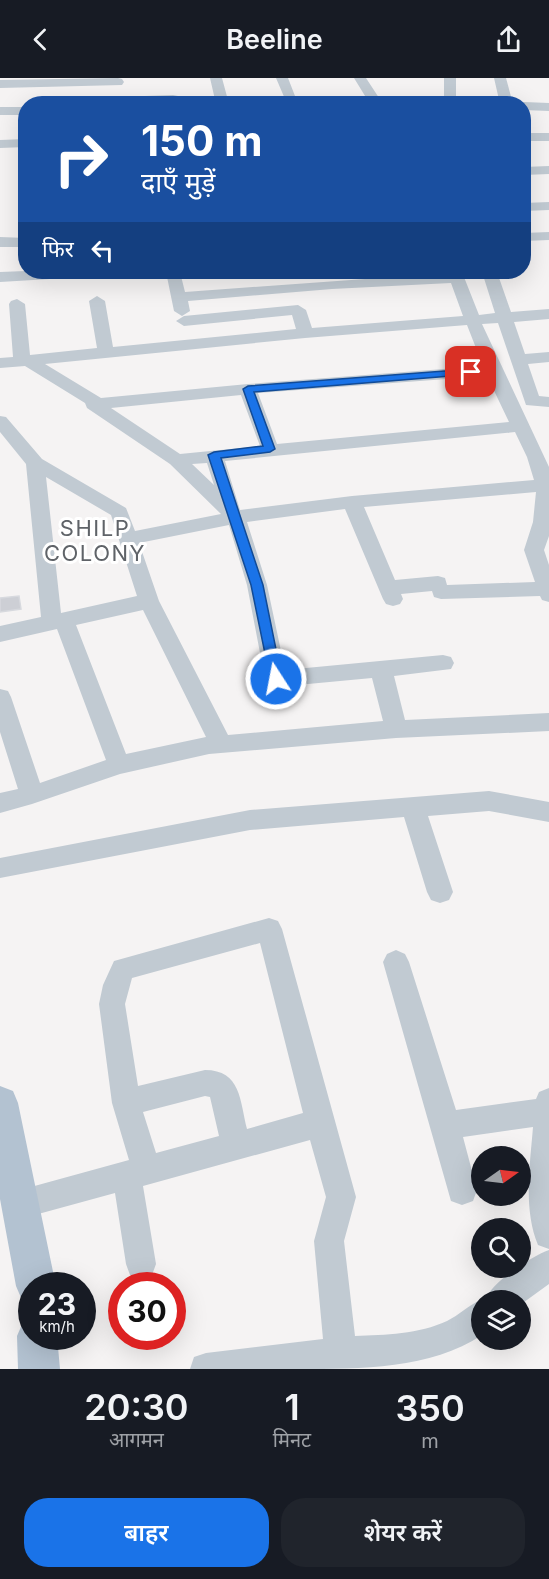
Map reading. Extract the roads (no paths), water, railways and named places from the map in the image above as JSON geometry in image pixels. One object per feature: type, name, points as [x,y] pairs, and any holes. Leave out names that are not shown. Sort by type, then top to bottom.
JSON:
[{"type":"main road","points":[[0,1103],[33,1272]]},
{"type":"main road","points":[[38,1350],[39,1369]]},
{"type":"street","points":[[216,78],[221,96]]},
{"type":"street","points":[[282,78],[289,96]]},
{"type":"street","points":[[360,78],[372,96]]},
{"type":"street","points":[[450,78],[450,96]]},
{"type":"street","points":[[500,78],[505,96]]},
{"type":"street","points":[[0,84],[118,80],[117,96]]},
{"type":"street","points":[[531,106],[549,107]]},
{"type":"street","points":[[0,111],[18,111]]},
{"type":"street","points":[[531,137],[549,137]]},
{"type":"street","points":[[0,144],[18,143]]},
{"type":"street","points":[[531,171],[549,170]]},
{"type":"street","points":[[531,207],[549,206]]},
{"type":"street","points":[[531,237],[549,236]]},
{"type":"street","points":[[0,242],[18,243]]},
{"type":"street","points":[[0,277],[18,276]]},
{"type":"street","points":[[174,279],[189,344]]},
{"type":"street","points":[[178,297],[290,288],[326,279]]},
{"type":"street","points":[[352,502],[391,594],[439,588],[546,582],[534,550],[542,530],[546,489],[541,447],[519,426],[493,370],[458,279]]},
{"type":"street","points":[[493,279],[532,401],[549,402]]},
{"type":"street","points":[[290,288],[305,333]]},
{"type":"street","points":[[97,301],[106,352]]},
{"type":"street","points":[[17,304],[25,361]]},
{"type":"street","points":[[184,321],[298,310]]},
{"type":"street","points":[[0,363],[305,333],[549,314]]},
{"type":"street","points":[[520,360],[549,357]]},
{"type":"street","points":[[25,361],[98,404]]},
{"type":"street","points":[[234,514],[177,459],[93,404],[248,389],[493,370]]},
{"type":"street","points":[[248,389],[270,449]]},
{"type":"street","points":[[0,421],[35,463],[118,512],[149,601],[221,744]]},
{"type":"street","points":[[177,459],[519,426]]},
{"type":"street","points":[[214,455],[257,585],[276,679],[443,663]]},
{"type":"street","points":[[35,463],[58,621],[119,765]]},
{"type":"street","points":[[127,539],[234,514],[352,502],[546,489]]},
{"type":"street","points":[[0,634],[149,601]]},
{"type":"street","points":[[381,669],[396,729]]},
{"type":"street","points":[[0,697],[32,795]]},
{"type":"street","points":[[0,803],[32,795],[119,765],[221,744],[396,729],[549,722]]},
{"type":"street","points":[[0,868],[250,820],[489,801],[549,812]]},
{"type":"street","points":[[413,807],[440,892]]},
{"type":"street","points":[[141,1264],[137,1173],[112,1004],[116,985],[123,969],[269,930],[341,1197],[329,1242],[341,1353]]},
{"type":"street","points":[[396,962],[446,1125],[462,1190]]},
{"type":"street","points":[[126,1103],[206,1083],[216,1083],[223,1090],[236,1145]]},
{"type":"street","points":[[446,1125],[548,1107],[543,1181],[549,1234]]},
{"type":"street","points":[[20,1204],[320,1123]]},
{"type":"street","points":[[515,1290],[549,1265]]},
{"type":"street","points":[[206,1369],[341,1353],[403,1359],[455,1335],[471,1323]]},
{"type":"district","name":"SHILP COLONY","points":[[95,540]]}]
